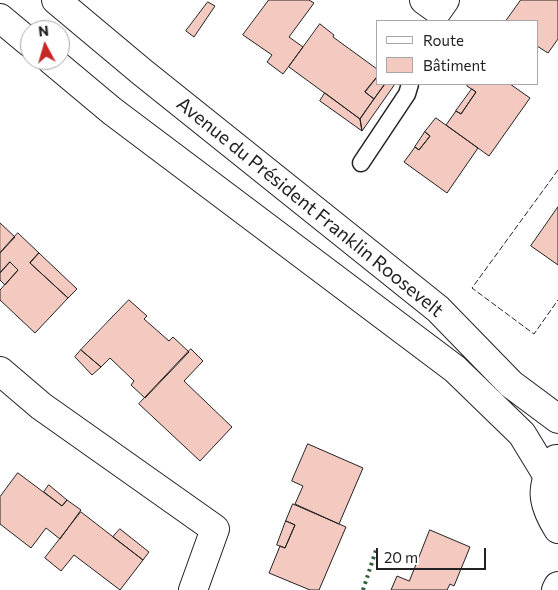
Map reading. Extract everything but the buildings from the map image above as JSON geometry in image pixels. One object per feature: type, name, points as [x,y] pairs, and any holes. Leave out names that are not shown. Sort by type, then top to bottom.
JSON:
[{"type":"main road","name":"Avenue du Président Franklin Roosevelt","points":[[56,0],[142,72],[438,309],[511,384],[558,419]]},
{"type":"main road","points":[[0,18],[20,35]]},
{"type":"main road","name":"Avenue du Président Franklin Roosevelt","points":[[63,70],[112,112],[455,369],[552,466]]},
{"type":"main road","points":[[0,371],[41,406],[214,529],[193,590]]},
{"type":"main road","points":[[552,466],[544,493],[548,513],[558,529]]},
{"type":"main road","points":[[556,590],[558,586]]},
{"type":"lane","points":[[360,162],[407,94],[410,85]]},
{"type":"hedge","points":[[363,590],[376,550]]},
{"type":"fence","points":[[558,170],[472,288],[534,334],[558,300]]}]
